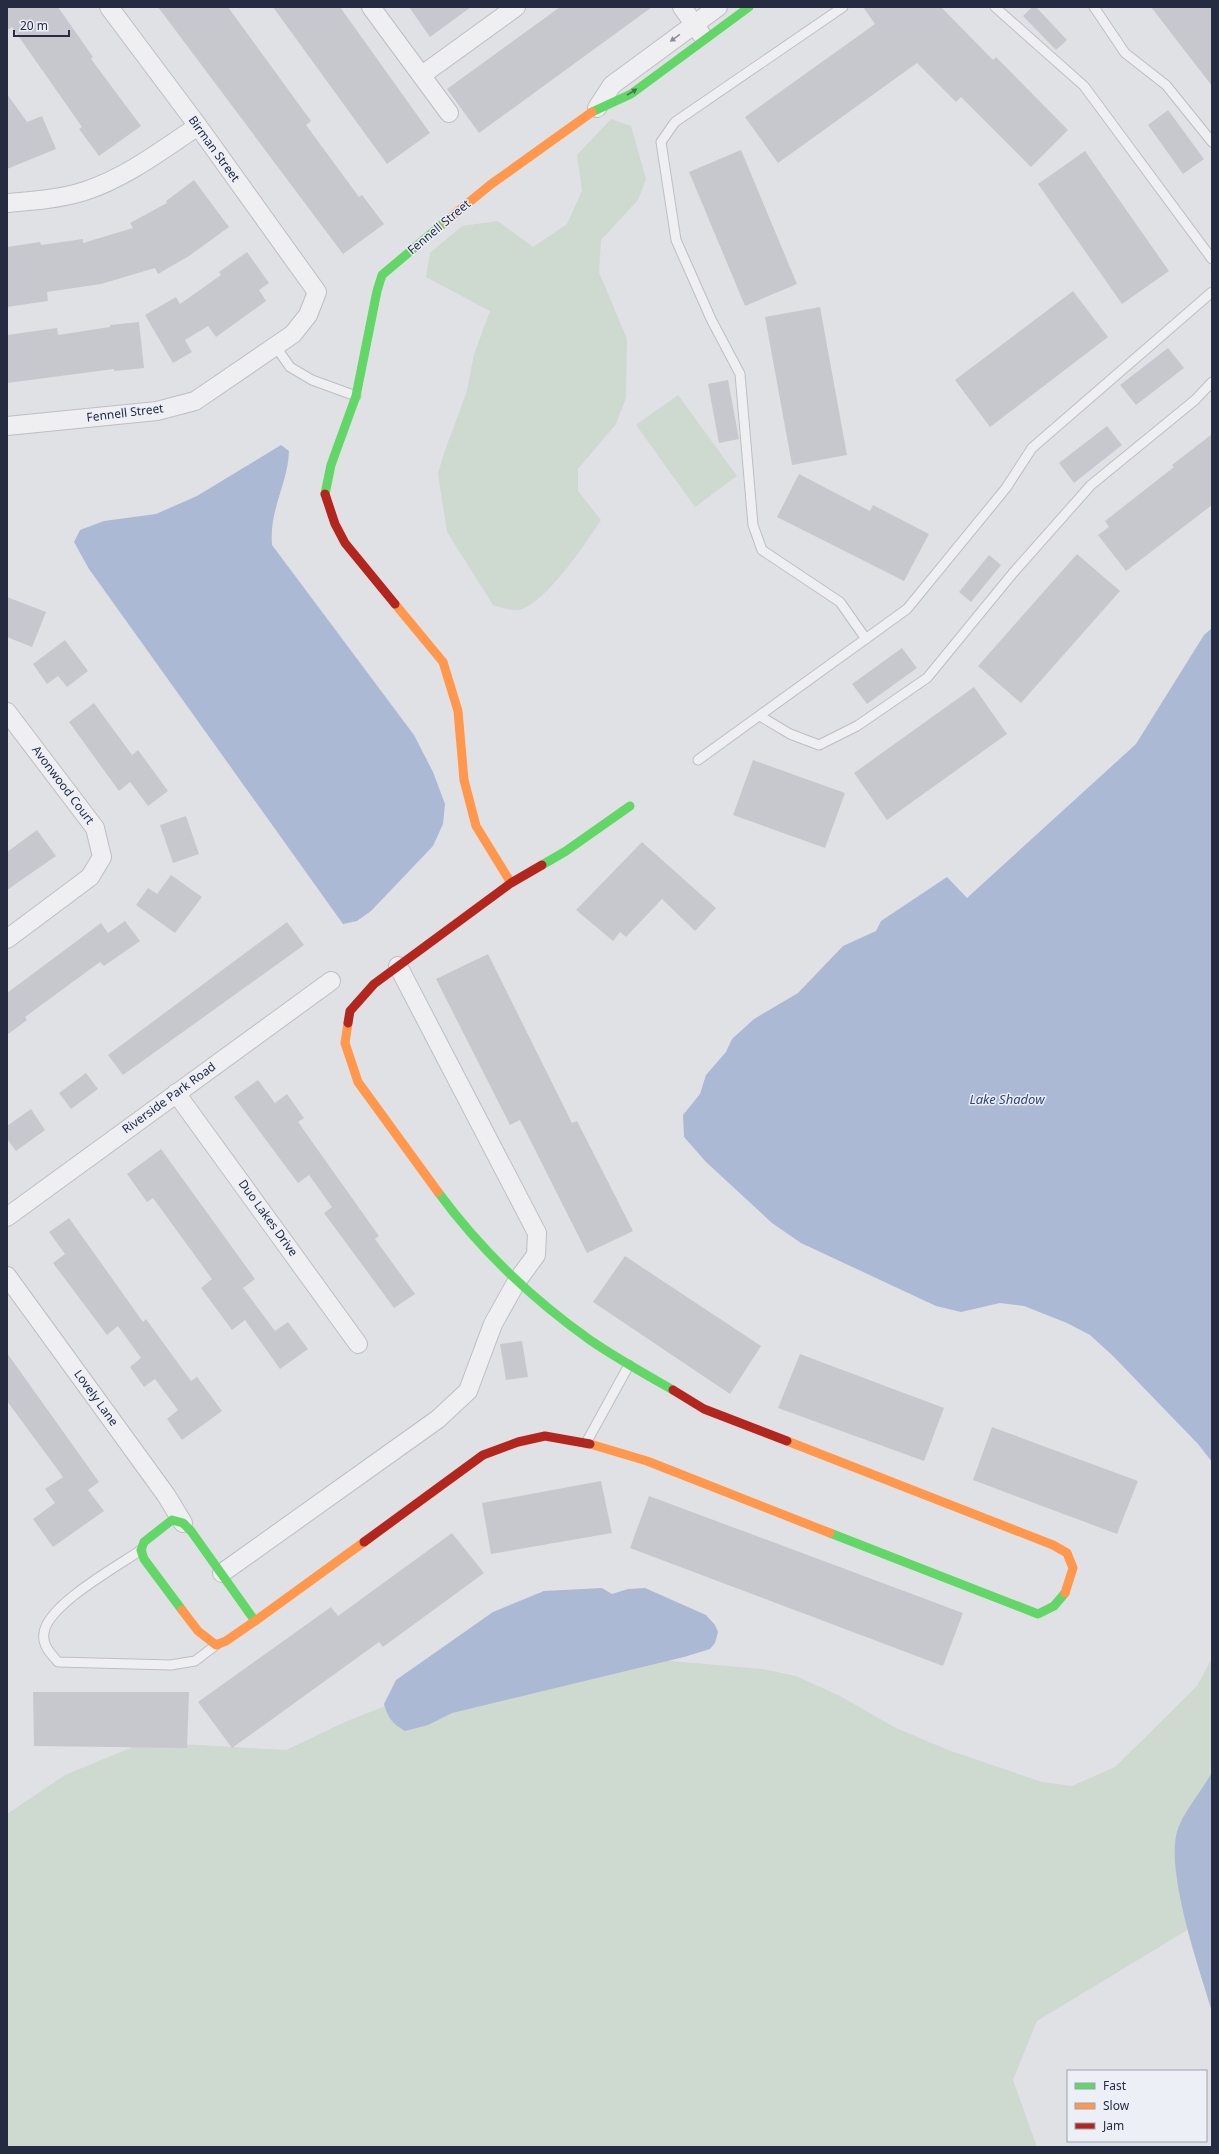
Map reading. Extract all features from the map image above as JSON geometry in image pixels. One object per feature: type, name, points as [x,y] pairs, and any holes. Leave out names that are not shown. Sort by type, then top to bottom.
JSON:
[{"type":"street","name":"Birman Street","points":[[109,7],[198,126],[317,292]]},
{"type":"street","points":[[371,7],[449,113]]},
{"type":"street","points":[[422,75],[516,7]]},
{"type":"street","points":[[682,7],[705,39]]},
{"type":"street","points":[[718,7],[728,22]]},
{"type":"street","name":"Fennell Street","points":[[597,108],[612,84],[718,7]]},
{"type":"street","name":"Fennell Street","points":[[511,883],[476,826],[464,780],[458,711],[442,662],[345,543],[335,524],[325,493],[331,464],[356,396],[377,291],[382,275],[490,185],[597,108],[631,94],[749,7]]},
{"type":"street","points":[[7,203],[51,199],[85,191],[135,169],[198,126]]},
{"type":"street","name":"Fennell Street","points":[[7,426],[157,411],[195,401],[276,348],[293,334],[308,315],[317,292]]},
{"type":"street","name":"Avonwood Court","points":[[7,712],[95,828],[102,857],[90,877],[7,939]]},
{"type":"street","points":[[255,1621],[222,1573],[183,1523],[172,1520],[144,1542],[141,1550],[144,1559],[198,1631],[216,1645],[226,1641],[255,1621],[483,1455],[515,1442],[553,1436],[586,1443],[647,1461],[1038,1614],[1053,1608],[1064,1598],[1073,1568],[1067,1553],[1053,1545],[704,1409],[629,1366],[590,1340],[517,1281],[463,1226],[358,1082],[345,1043],[350,1012],[374,984],[511,883],[566,851],[630,806]]},
{"type":"street","points":[[222,1573],[438,1419],[468,1391],[493,1324],[517,1281],[536,1255],[537,1233],[398,966]]},
{"type":"street","name":"Riverside Park Road","points":[[7,1217],[331,980]]},
{"type":"street","name":"Duo Lakes Drive","points":[[176,1093],[358,1344]]},
{"type":"street","name":"Lovely Lane","points":[[7,1276],[166,1495],[183,1523]]},
{"type":"lane","points":[[843,7],[675,122],[661,142],[676,240],[711,318],[740,374],[752,525],[762,550],[840,602],[866,639]]},
{"type":"lane","points":[[995,7],[1084,86],[1212,259]]},
{"type":"lane","points":[[1094,7],[1125,53],[1166,85],[1212,142]]},
{"type":"lane","points":[[698,760],[907,609],[1006,488],[1032,448],[1212,292]]},
{"type":"lane","points":[[276,348],[290,367],[312,380],[356,396]]},
{"type":"lane","points":[[760,716],[790,734],[819,745],[857,726],[927,678],[1013,573],[1091,485],[1195,400],[1212,382]]},
{"type":"lane","points":[[586,1443],[629,1366]]},
{"type":"lane","points":[[141,1550],[61,1604],[48,1620],[44,1633],[46,1648],[58,1662],[171,1665],[195,1661],[216,1645]]},
{"type":"shaded area","points":[[611,119],[631,126],[646,179],[638,200],[601,240],[599,272],[627,339],[626,398],[616,424],[578,469],[578,491],[601,520],[564,572],[540,598],[528,606],[518,610],[508,609],[493,605],[447,532],[438,474],[444,453],[467,391],[474,354],[490,311],[426,277],[430,253],[462,226],[498,221],[533,247],[567,224],[582,191],[577,155]]},
{"type":"shaded area","points":[[678,395],[737,476],[695,507],[636,425]]},
{"type":"shaded area","points":[[1212,1658],[1212,1772],[1204,1787],[1176,1878],[1189,1929],[1037,2021],[1013,2080],[1037,2147],[7,2147],[7,1814],[65,1775],[145,1742],[286,1750],[345,1722],[408,1697],[660,1660],[762,1669],[796,1676],[840,1696],[894,1727],[948,1750],[1042,1782],[1072,1786],[1115,1767],[1197,1686]]},
{"type":"water","points":[[281,445],[289,451],[288,463],[273,520],[272,545],[414,735],[433,772],[445,804],[443,824],[433,846],[371,911],[357,921],[343,924],[89,569],[74,542],[80,530],[104,521],[156,514],[197,496]]},
{"type":"water","name":"Lake Shadow","points":[[1212,628],[1212,1462],[1198,1444],[1113,1356],[1090,1335],[1067,1323],[1024,1306],[1000,1303],[961,1312],[936,1306],[801,1243],[772,1223],[706,1162],[684,1137],[683,1115],[700,1094],[706,1075],[726,1052],[732,1039],[754,1019],[798,993],[843,946],[876,931],[881,921],[947,877],[967,898],[1136,744],[1204,635]]},
{"type":"water","points":[[602,1588],[612,1594],[628,1589],[645,1588],[706,1615],[715,1625],[718,1632],[715,1643],[710,1649],[684,1657],[452,1713],[428,1725],[405,1731],[394,1723],[389,1717],[384,1704],[396,1680],[493,1612],[544,1591]]},
{"type":"water","points":[[1212,1772],[1212,2012],[1192,1945],[1179,1891],[1175,1866],[1175,1843],[1182,1819]]},
{"type":"building","points":[[7,7],[58,7],[93,57],[91,59],[141,126],[99,156],[79,129],[82,127],[12,27],[7,30]]},
{"type":"building","points":[[158,7],[228,7],[311,121],[306,125],[359,197],[362,195],[384,224],[343,254]]},
{"type":"building","points":[[273,7],[340,7],[430,133],[387,164]]},
{"type":"building","points":[[409,7],[471,7],[430,37]]},
{"type":"building","points":[[560,7],[652,7],[479,133],[447,89]]},
{"type":"building","points":[[863,7],[941,7],[993,60],[996,57],[1068,130],[1031,167],[961,97],[956,102],[917,63],[778,163],[745,117],[875,24]]},
{"type":"building","points":[[1032,7],[1036,7],[1067,40],[1056,50],[1023,16]]},
{"type":"building","points":[[1151,7],[1212,7],[1212,86]]},
{"type":"building","points":[[7,94],[27,122],[42,116],[56,149],[7,169]]},
{"type":"building","points":[[1168,110],[1204,159],[1183,174],[1148,125]]},
{"type":"building","points":[[741,150],[797,284],[745,306],[689,172]]},
{"type":"building","points":[[1085,151],[1169,271],[1122,304],[1038,184]]},
{"type":"building","points":[[194,180],[229,227],[189,256],[158,274],[155,268],[101,284],[47,292],[48,301],[7,307],[7,247],[40,242],[41,245],[83,239],[83,243],[133,228],[130,223],[167,203],[166,201]]},
{"type":"building","points":[[247,252],[269,283],[259,290],[266,301],[216,337],[208,326],[185,340],[192,352],[173,363],[145,315],[176,297],[180,304],[221,275],[219,272]]},
{"type":"building","points":[[1073,291],[1108,337],[990,427],[955,380]]},
{"type":"building","points":[[820,307],[847,455],[792,465],[765,317]]},
{"type":"building","points":[[139,322],[144,368],[114,371],[114,369],[7,383],[7,335],[57,328],[58,335],[110,327],[110,325]]},
{"type":"building","points":[[1168,348],[1184,368],[1136,405],[1120,385]]},
{"type":"building","points":[[728,380],[739,439],[719,443],[708,384]]},
{"type":"building","points":[[1107,426],[1122,445],[1074,483],[1059,463]]},
{"type":"building","points":[[1212,434],[1212,505],[1126,571],[1098,535],[1109,527],[1105,521],[1174,467],[1172,465]]},
{"type":"building","points":[[799,474],[870,511],[873,505],[929,534],[904,581],[777,517]]},
{"type":"building","points":[[1077,554],[1120,591],[1021,703],[978,666]]},
{"type":"building","points":[[989,555],[1001,565],[971,602],[959,592]]},
{"type":"building","points":[[7,597],[46,612],[32,647],[7,637]]},
{"type":"building","points":[[65,640],[88,671],[67,687],[58,676],[47,684],[33,664]]},
{"type":"building","points":[[902,648],[917,668],[867,704],[852,684]]},
{"type":"building","points":[[974,687],[1007,734],[887,820],[854,773]]},
{"type":"building","points":[[94,703],[132,755],[138,750],[168,791],[148,806],[130,782],[119,791],[69,722]]},
{"type":"building","points":[[753,760],[845,793],[825,848],[733,815]]},
{"type":"building","points":[[186,816],[199,854],[173,863],[160,825]]},
{"type":"building","points":[[37,830],[56,856],[7,890],[7,852]]},
{"type":"building","points":[[642,842],[716,908],[695,931],[662,899],[626,937],[620,932],[613,941],[576,910]]},
{"type":"building","points":[[171,875],[202,897],[175,933],[136,905],[148,888],[157,894]]},
{"type":"building","points":[[125,921],[140,941],[104,966],[100,962],[25,1017],[27,1020],[7,1035],[7,993],[101,923],[108,933]]},
{"type":"building","points":[[287,922],[304,945],[123,1075],[108,1055]]},
{"type":"building","points":[[488,954],[572,1123],[577,1121],[633,1231],[587,1253],[520,1120],[510,1125],[436,979]]},
{"type":"building","points":[[86,1073],[98,1089],[71,1109],[59,1093]]},
{"type":"building","points":[[258,1080],[275,1103],[287,1094],[304,1118],[298,1122],[379,1236],[375,1239],[415,1294],[394,1308],[324,1213],[332,1207],[309,1175],[298,1183],[234,1097]]},
{"type":"building","points":[[31,1109],[45,1130],[16,1151],[7,1139],[7,1126]]},
{"type":"building","points":[[161,1149],[255,1279],[243,1288],[275,1331],[288,1322],[308,1349],[280,1369],[245,1320],[232,1330],[201,1288],[212,1279],[153,1198],[147,1202],[127,1174]]},
{"type":"building","points":[[69,1218],[143,1322],[146,1319],[191,1381],[197,1377],[222,1411],[182,1440],[167,1419],[178,1410],[155,1379],[144,1387],[130,1367],[141,1358],[118,1326],[107,1335],[53,1263],[65,1254],[49,1232]]},
{"type":"building","points":[[625,1256],[761,1346],[730,1394],[593,1302]]},
{"type":"building","points":[[522,1341],[528,1377],[506,1380],[500,1344]]},
{"type":"building","points":[[7,1353],[99,1482],[88,1490],[104,1511],[53,1547],[33,1519],[55,1503],[45,1489],[63,1477],[7,1401]]},
{"type":"building","points":[[800,1354],[944,1408],[924,1461],[778,1408]]},
{"type":"building","points":[[992,1427],[1138,1481],[1117,1534],[973,1480]]},
{"type":"building","points":[[601,1481],[612,1533],[491,1554],[482,1503]]},
{"type":"building","points":[[649,1496],[963,1613],[943,1666],[630,1548]]},
{"type":"building","points":[[452,1533],[484,1573],[383,1647],[379,1642],[232,1748],[198,1702],[331,1607],[338,1616]]},
{"type":"building","points":[[33,1692],[189,1692],[187,1748],[34,1746]]},
{"type":"traffic: fast","points":[[592,112],[631,94],[749,7]]},
{"type":"traffic: fast","points":[[325,494],[331,465],[356,396],[377,291],[382,275],[445,222]]},
{"type":"traffic: fast","points":[[542,865],[566,851],[630,806]]},
{"type":"traffic: fast","points":[[438,1192],[489,1253],[548,1308],[600,1347],[673,1390]]},
{"type":"traffic: fast","points":[[182,1610],[144,1559],[141,1550],[144,1542],[172,1520],[183,1523],[191,1531],[255,1621]]},
{"type":"traffic: fast","points":[[830,1533],[1038,1614],[1054,1606],[1065,1593]]},
{"type":"traffic: slow","points":[[445,222],[490,185],[592,112]]},
{"type":"traffic: slow","points":[[395,604],[443,662],[458,711],[464,780],[476,826],[511,883]]},
{"type":"traffic: slow","points":[[348,1023],[345,1043],[358,1082],[438,1192]]},
{"type":"traffic: slow","points":[[787,1441],[1053,1545],[1067,1553],[1073,1568],[1065,1593]]},
{"type":"traffic: slow","points":[[590,1444],[647,1461],[830,1533]]},
{"type":"traffic: slow","points":[[182,1610],[198,1631],[216,1645],[226,1641],[255,1621],[364,1542]]},
{"type":"traffic: jam","points":[[325,494],[335,524],[345,543],[395,604]]},
{"type":"traffic: jam","points":[[348,1023],[350,1011],[374,984],[511,883],[542,865]]},
{"type":"traffic: jam","points":[[673,1390],[704,1409],[787,1441]]},
{"type":"traffic: jam","points":[[364,1542],[483,1455],[518,1442],[545,1436],[590,1444]]}]
